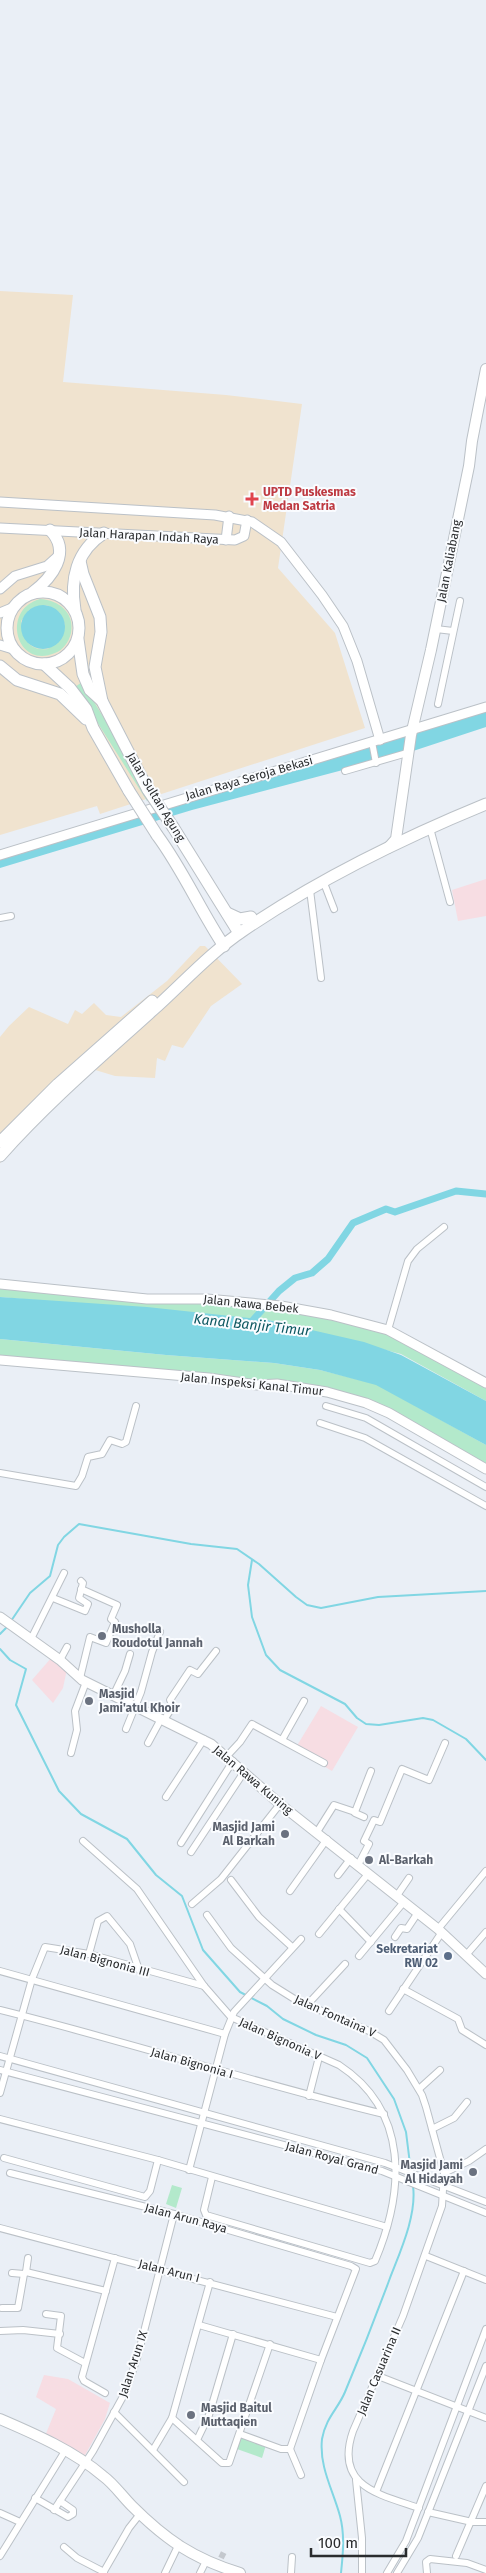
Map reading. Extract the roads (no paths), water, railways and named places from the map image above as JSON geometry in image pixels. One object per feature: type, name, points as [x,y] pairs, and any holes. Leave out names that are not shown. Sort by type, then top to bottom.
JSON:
[{"type":"highway","points":[[50,530],[55,536],[60,551],[52,575],[12,608],[7,629],[13,649],[27,660],[44,664],[56,661],[66,655],[74,645],[78,635],[72,592],[74,574],[90,544],[104,533]]},
{"type":"highway","points":[[80,561],[83,574],[100,617],[101,632],[95,667],[102,701]]},
{"type":"highway","points":[[30,594],[42,592],[62,597],[69,603],[76,614]]},
{"type":"highway","name":"Jalan Sultan Agung","points":[[78,635],[83,674],[90,690],[102,701],[148,790],[238,931]]},
{"type":"highway","name":"Jalan Sultan Agung","points":[[44,664],[70,688],[86,709],[94,728],[129,790],[157,835],[171,853],[209,924],[222,942]]},
{"type":"highway","points":[[0,666],[17,680],[60,694],[94,728]]},
{"type":"highway","points":[[238,931],[251,917],[333,870],[486,797]]},
{"type":"highway","points":[[0,1142],[58,1084],[210,950],[238,931],[387,849],[486,804]]},
{"type":"highway","points":[[225,912],[240,919],[251,917]]},
{"type":"highway","points":[[209,924],[212,942],[210,950]]},
{"type":"highway","points":[[0,1156],[25,1128],[222,942]]},
{"type":"main road","name":"Jalan Kaliabang","points":[[396,839],[411,733],[436,629],[469,466],[486,369]]},
{"type":"main road","points":[[387,849],[396,839]]},
{"type":"main road","points":[[0,2419],[85,2462],[104,2477],[140,2514],[178,2546],[206,2562],[220,2562],[240,2573]]},
{"type":"street","name":"Jalan Harapan Indah Raya","points":[[0,502],[228,516],[226,540],[0,528]]},
{"type":"street","points":[[228,516],[247,520],[280,542],[322,595],[343,626],[361,676],[375,742],[376,763]]},
{"type":"street","points":[[226,540],[242,538],[247,520]]},
{"type":"street","points":[[0,589],[15,576],[52,564],[60,551]]},
{"type":"street","points":[[438,704],[460,600]]},
{"type":"street","points":[[0,612],[12,608]]},
{"type":"street","points":[[436,629],[452,631]]},
{"type":"street","points":[[0,645],[13,649]]},
{"type":"street","name":"Jalan Raya Seroja Bekasi","points":[[0,855],[231,783],[411,733],[486,707]]},
{"type":"street","points":[[345,771],[408,753]]},
{"type":"street","points":[[430,828],[450,902]]},
{"type":"street","points":[[324,883],[334,909]]},
{"type":"street","points":[[310,890],[321,978]]},
{"type":"street","points":[[0,918],[11,916]]},
{"type":"street","points":[[388,1330],[408,1261],[417,1249],[444,1227]]},
{"type":"street","name":"Jalan Rawa Bebek","points":[[0,1284],[146,1299],[207,1299],[281,1306],[331,1315],[388,1330],[486,1383]]},
{"type":"street","name":"Jalan Inspeksi Kanal Timur","points":[[0,1360],[208,1378],[257,1385],[277,1384],[327,1392],[366,1403],[389,1413],[486,1468]]},
{"type":"street","points":[[0,1473],[76,1486],[82,1476],[88,1457],[102,1454],[110,1440],[122,1444],[126,1442],[136,1406]]},
{"type":"street","points":[[326,1406],[366,1418],[486,1487]]},
{"type":"street","points":[[320,1424],[365,1438],[486,1506]]},
{"type":"street","points":[[31,1639],[64,1573]]},
{"type":"street","points":[[53,1598],[84,1612],[88,1604],[79,1598],[83,1583],[81,1581]]},
{"type":"street","points":[[71,1753],[77,1730],[75,1711],[83,1680],[90,1637],[106,1643],[116,1622],[111,1619],[117,1605],[81,1590]]},
{"type":"street","name":"Jalan Rawa Kuning","points":[[0,1617],[60,1660],[83,1680],[204,1739],[230,1758],[280,1804],[440,1931],[467,1954],[486,1974]]},
{"type":"street","points":[[126,1729],[136,1707],[160,1632]]},
{"type":"street","points":[[60,1660],[67,1648]]},
{"type":"street","points":[[148,1743],[173,1706],[170,1701],[190,1670],[198,1674],[216,1651]]},
{"type":"street","points":[[113,1696],[125,1671],[130,1654]]},
{"type":"street","points":[[282,1740],[304,1701]]},
{"type":"street","points":[[181,1843],[252,1724],[324,1763]]},
{"type":"street","points":[[166,1797],[204,1739]]},
{"type":"street","points":[[338,1875],[354,1862],[369,1844],[364,1842],[374,1820],[380,1822],[402,1769],[429,1780],[445,1743]]},
{"type":"street","points":[[355,1812],[371,1770]]},
{"type":"street","points":[[191,1852],[244,1772]]},
{"type":"street","points":[[192,1904],[220,1879],[280,1804]]},
{"type":"street","points":[[317,1832],[334,1805],[364,1817]]},
{"type":"street","points":[[290,1891],[327,1840]]},
{"type":"street","name":"Jalan Bignonia V","points":[[83,1841],[136,1889],[204,1986],[231,2017],[339,2065],[374,2095],[384,2114],[392,2137],[395,2167],[398,2176],[387,2227],[375,2261],[370,2263],[206,2215],[204,2210],[212,2177]]},
{"type":"street","points":[[389,2011],[440,1931],[486,1871]]},
{"type":"street","points":[[319,1934],[368,1874]]},
{"type":"street","points":[[359,1956],[371,1942],[399,1900],[409,1878]]},
{"type":"street","points":[[231,1880],[259,1917],[292,1947]]},
{"type":"street","points":[[339,1909],[371,1942]]},
{"type":"street","points":[[395,1937],[401,1928],[408,1928],[417,1914]]},
{"type":"street","name":"Jalan Fontaina V","points":[[206,1915],[220,1935],[264,1979],[307,2004],[381,2037],[400,2059],[419,2089],[432,2129],[444,2173],[440,2195]]},
{"type":"street","points":[[89,1954],[98,1921],[107,1916],[130,1944],[139,1970]]},
{"type":"street","points":[[467,1954],[486,1932]]},
{"type":"street","points":[[189,2170],[231,2017],[301,1939]]},
{"type":"street","name":"Jalan Bignonia III","points":[[0,2094],[3,2071],[10,2058],[32,1980],[45,1947],[89,1954],[139,1970],[204,1986]]},
{"type":"street","points":[[307,2004],[345,1964]]},
{"type":"street","points":[[0,1971],[225,2034]]},
{"type":"street","points":[[403,1989],[458,2019],[462,2030],[486,2044]]},
{"type":"street","name":"Jalan Bignonia I","points":[[0,2010],[216,2071],[384,2114]]},
{"type":"street","name":"Jalan Royal Grand","points":[[0,2056],[395,2167],[486,2202]]},
{"type":"street","points":[[309,2096],[319,2057]]},
{"type":"street","points":[[419,2089],[440,2070]]},
{"type":"street","name":"Jalan Royal Grand","points":[[3,2071],[398,2176],[486,2213]]},
{"type":"street","points":[[432,2129],[454,2118],[467,2102]]},
{"type":"street","points":[[0,2119],[158,2160],[387,2227]]},
{"type":"street","points":[[444,2173],[469,2161],[486,2149]]},
{"type":"street","points":[[4,2158],[145,2197],[150,2191],[158,2160]]},
{"type":"street","name":"Jalan Arun Raya","points":[[10,2173],[174,2214],[351,2266],[356,2270],[356,2274],[337,2317]]},
{"type":"street","name":"Jalan Casuarina II","points":[[362,2573],[362,2538],[356,2480],[350,2458],[350,2439],[378,2376],[426,2256],[440,2195]]},
{"type":"street","name":"Jalan Arun IX","points":[[54,2510],[114,2412],[133,2371],[174,2214]]},
{"type":"street","name":"Jalan Arun I","points":[[0,2228],[337,2317]]},
{"type":"street","points":[[426,2256],[486,2280]]},
{"type":"street","points":[[2,2308],[18,2308],[28,2258]]},
{"type":"street","points":[[105,2393],[83,2380],[85,2363],[115,2258]]},
{"type":"street","points":[[376,2492],[464,2271]]},
{"type":"street","points":[[12,2273],[25,2273],[106,2291]]},
{"type":"street","points":[[154,2450],[172,2418],[210,2282]]},
{"type":"street","points":[[46,2314],[61,2316],[57,2348],[85,2363]]},
{"type":"street","points":[[302,2475],[290,2449],[337,2317]]},
{"type":"street","points":[[198,2325],[321,2360]]},
{"type":"street","points":[[387,2573],[406,2541],[486,2329]]},
{"type":"street","points":[[0,2331],[32,2330],[60,2334]]},
{"type":"street","points":[[197,2440],[209,2415],[233,2334]]},
{"type":"street","points":[[172,2418],[222,2462],[227,2464],[231,2461],[270,2344]]},
{"type":"street","points":[[397,2573],[418,2538],[486,2366]]},
{"type":"street","points":[[378,2376],[486,2418]]},
{"type":"street","points":[[114,2412],[184,2482]]},
{"type":"street","points":[[240,2434],[281,2449],[290,2449]]},
{"type":"street","points":[[0,2556],[65,2451]]},
{"type":"street","points":[[356,2480],[376,2492],[419,2508]]},
{"type":"street","points":[[456,2556],[486,2486]]},
{"type":"street","points":[[36,2498],[68,2517],[73,2514],[73,2510],[60,2501]]},
{"type":"street","points":[[428,2512],[472,2522],[486,2522]]},
{"type":"street","points":[[0,2513],[20,2522]]},
{"type":"street","points":[[64,2547],[104,2573],[129,2528],[140,2514]]},
{"type":"street","points":[[165,2573],[178,2546]]},
{"type":"street","points":[[291,2573],[292,2557]]},
{"type":"street","points":[[427,2573],[426,2562],[430,2559],[467,2563],[486,2570]]},
{"type":"street","points":[[200,2573],[206,2562]]},
{"type":"water","points":[[39,605],[47,605],[59,611],[65,627],[59,643],[47,649],[39,649],[27,643],[21,631],[21,623],[27,611]]},
{"type":"water","points":[[486,707],[486,727],[407,753],[192,810],[0,868],[0,854]]},
{"type":"water","name":"Kanal Banjir Timur","points":[[0,1297],[147,1307],[268,1320],[364,1342],[401,1355],[486,1401],[486,1445],[376,1385],[320,1370],[274,1363],[0,1339]]},
{"type":"waterway","name":"Kanal Banjir Timur","points":[[253,1320],[279,1291],[295,1278],[312,1273],[328,1259],[353,1223],[386,1209],[395,1212],[456,1191],[486,1194]]},
{"type":"waterway","points":[[11,1621],[30,1593],[50,1576],[58,1545],[79,1524],[191,1544],[237,1549],[259,1564],[307,1605],[321,1608],[378,1597],[486,1591]]},
{"type":"waterway","points":[[252,1560],[248,1585],[252,1617],[266,1655],[280,1670],[345,1704],[357,1718],[366,1724],[379,1725],[423,1718],[433,1720],[466,1739],[486,1760]]},
{"type":"waterway","points":[[0,1634],[7,1627]]},
{"type":"waterway","points":[[0,1649],[10,1660],[26,1669],[16,1705],[59,1791],[81,1814],[127,1839],[156,1875],[182,1896],[203,1950],[240,1992],[267,2006],[283,2019],[316,2035],[346,2045],[367,2058],[394,2099],[406,2132],[411,2172]]},
{"type":"waterway","points":[[341,2573],[343,2530],[327,2478],[323,2459],[322,2439],[326,2425],[351,2378],[403,2245],[410,2221],[414,2197],[413,2186]]},
{"type":"tunnel","points":[[221,2558],[225,2550]]},
{"type":"place","name":"UPTD Puskesmas Medan Satria","points":[[252,499]]},
{"type":"place","name":"Musholla Roudotul Jannah","points":[[102,1636]]},
{"type":"place","name":"Masjid Jami'atul Khoir","points":[[89,1701]]},
{"type":"place","name":"Masjid Jami Al Barkah","points":[[285,1834]]},
{"type":"place","name":"Al-Barkah","points":[[369,1860]]},
{"type":"place","name":"Sekretariat RW 02","points":[[448,1956]]},
{"type":"place","name":"Masjid Jami Al Hidayah","points":[[473,2172]]},
{"type":"place","name":"Masjid Baitul Muttaqien","points":[[191,2415]]}]
